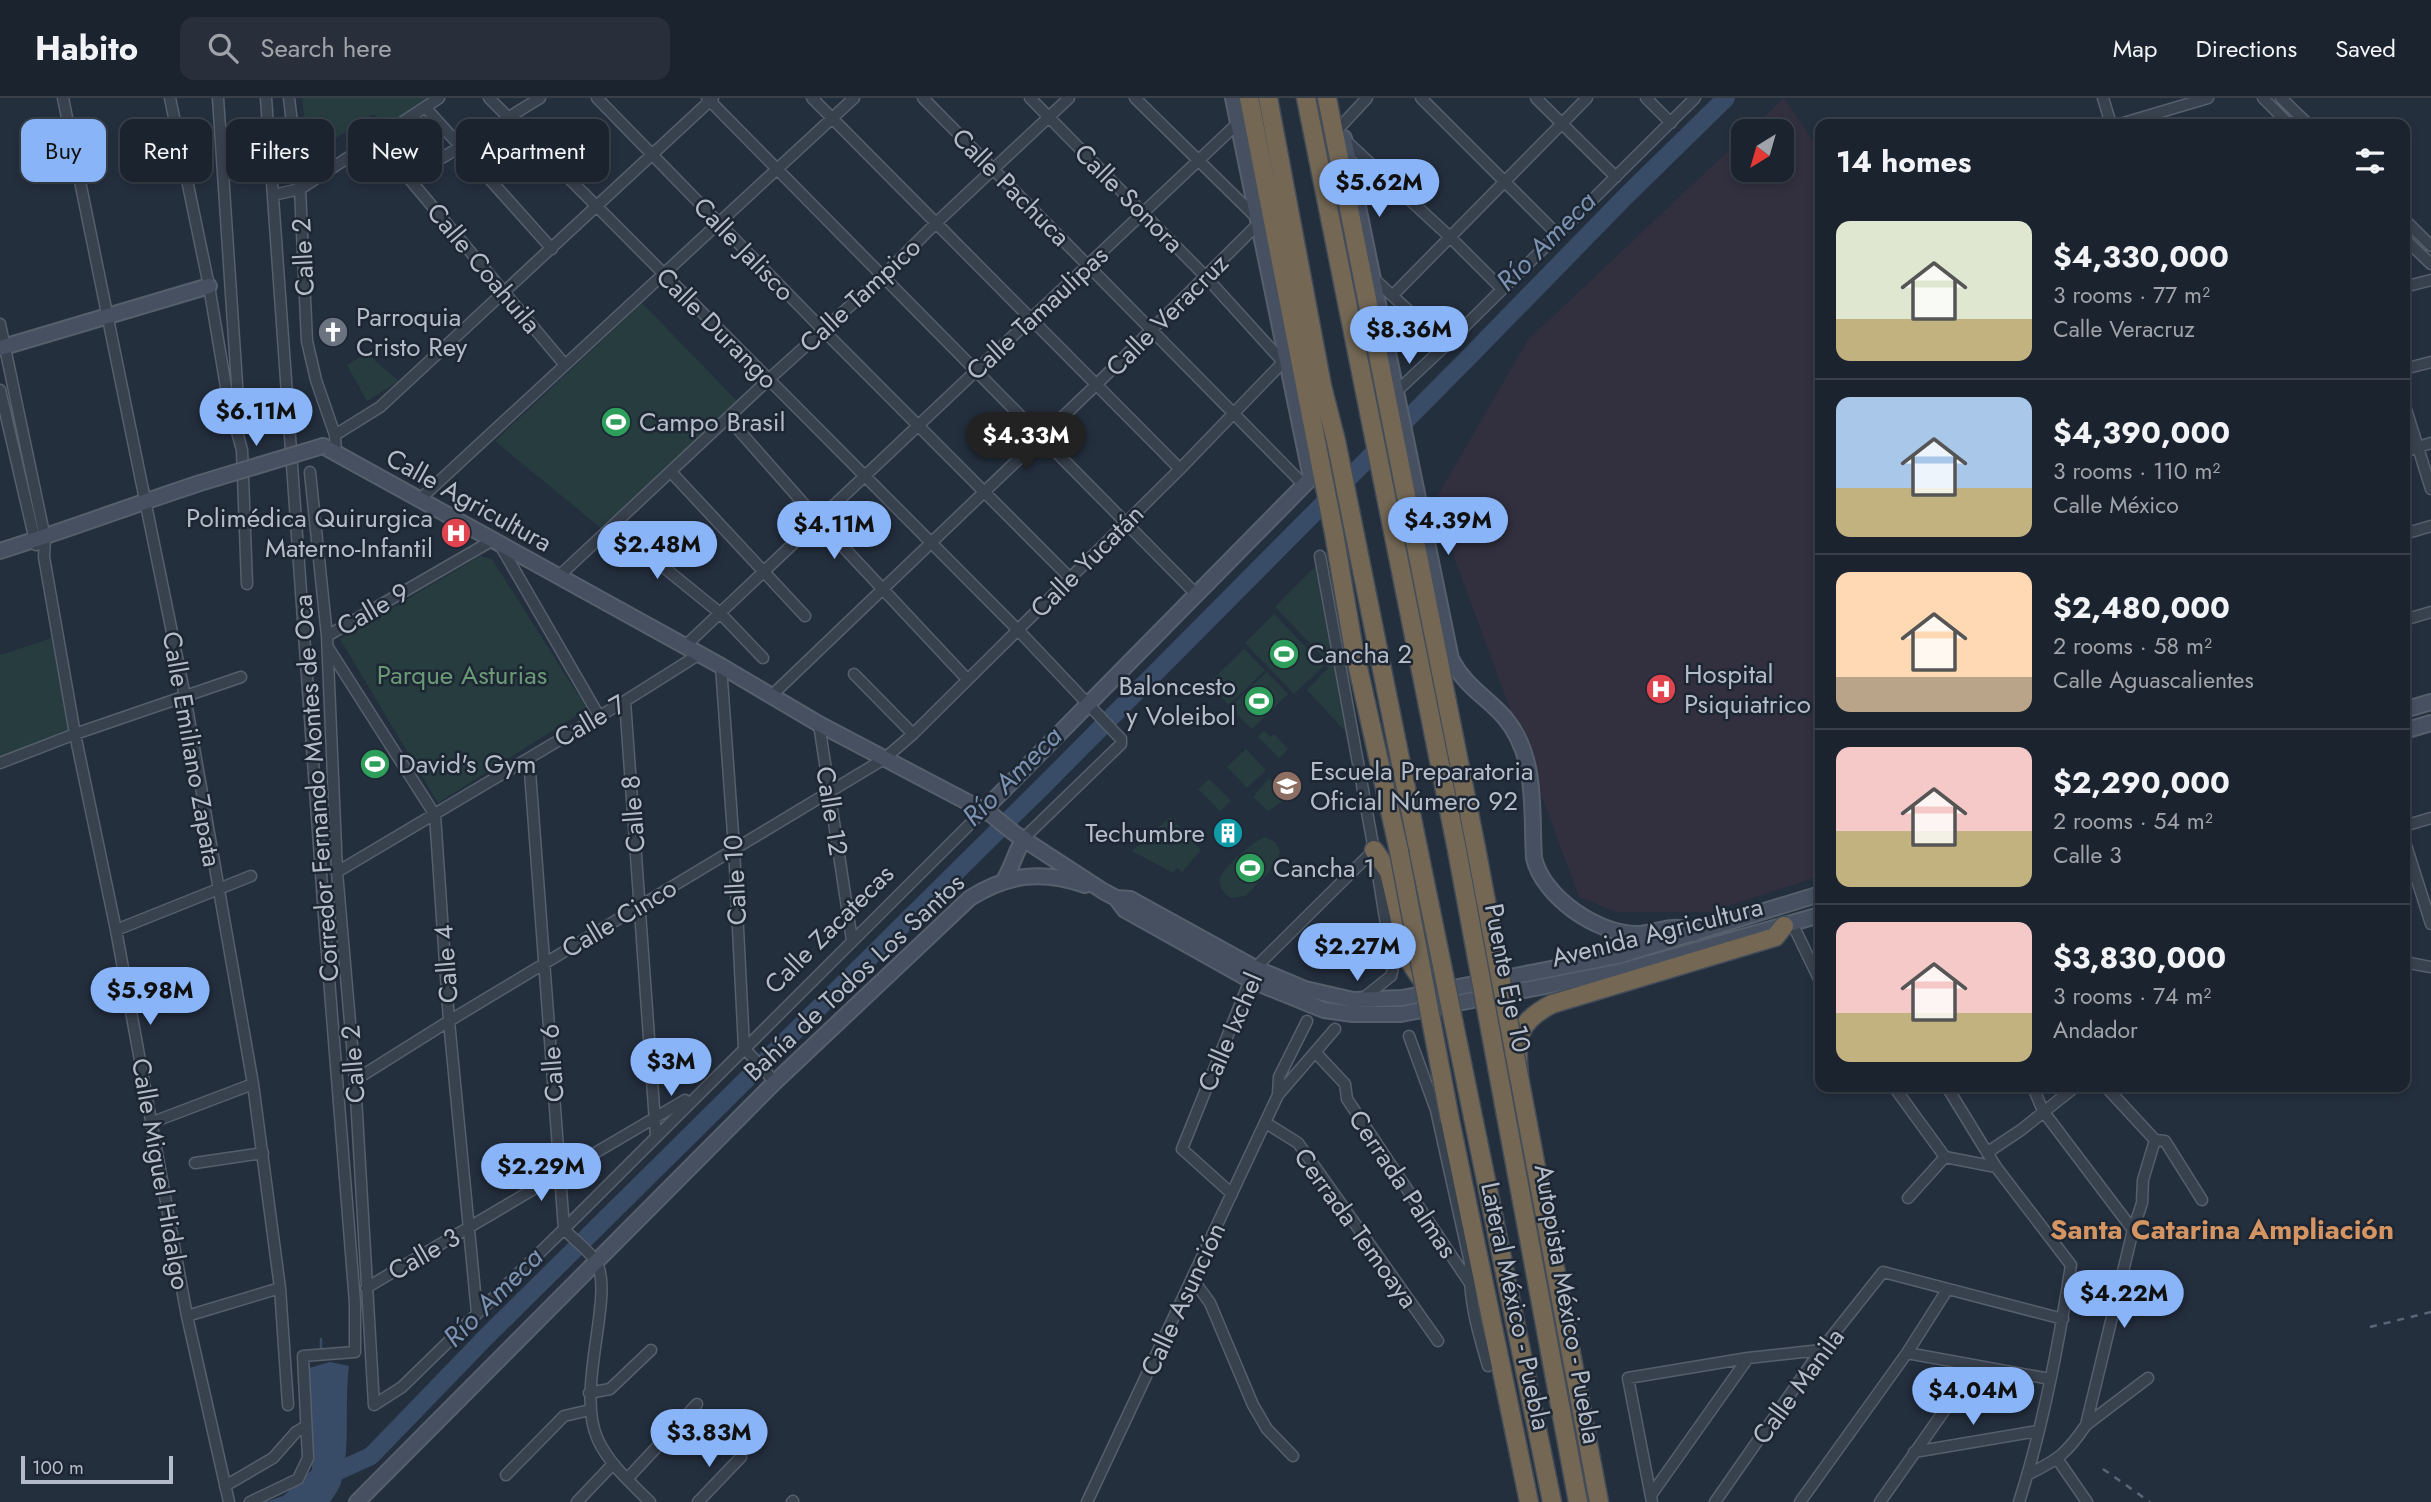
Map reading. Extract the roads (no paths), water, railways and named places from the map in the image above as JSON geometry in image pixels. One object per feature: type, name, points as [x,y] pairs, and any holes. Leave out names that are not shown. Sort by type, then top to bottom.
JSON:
[{"type":"highway","points":[[1249,98],[1258,182],[1319,456],[1353,645],[1399,851],[1424,983]]},
{"type":"highway","name":"Autopista México - Puebla","points":[[1269,98],[1322,386],[1336,441],[1552,1502]]},
{"type":"highway","name":"Puente Eje 10","points":[[1306,98],[1457,850],[1506,1115]]},
{"type":"highway","name":"Puente Eje 10","points":[[1326,98],[1394,395],[1520,1077]]},
{"type":"highway","points":[[1374,850],[1389,872],[1410,962],[1424,983]]},
{"type":"highway","points":[[1520,1077],[1518,1038],[1525,1024],[1540,1010],[1567,999],[1775,937],[1788,925]]},
{"type":"highway","name":"Lateral México - Puebla","points":[[1424,983],[1471,1242],[1529,1502]]},
{"type":"highway","name":"Lateral México - Puebla","points":[[1520,1077],[1598,1502]]},
{"type":"highway","name":"Autopista México - Puebla","points":[[1506,1115],[1578,1502]]},
{"type":"street","name":"Calle Emiliano Zapata","points":[[63,98],[185,696],[253,1084],[280,1287],[288,1405]]},
{"type":"street","points":[[170,98],[209,286],[228,398],[242,450]]},
{"type":"street","points":[[218,98],[242,450],[247,584]]},
{"type":"street","name":"Corredor Fernando Montes de Oca","points":[[266,98],[355,1319],[355,1352],[308,1354],[306,1426]]},
{"type":"street","name":"Calle 2","points":[[289,98],[300,189],[307,341],[316,380],[335,435],[329,450]]},
{"type":"street","points":[[407,119],[439,98]]},
{"type":"street","name":"Calle Durango","points":[[489,98],[1018,630],[1118,735],[1121,744],[1019,836]]},
{"type":"street","points":[[509,118],[540,98]]},
{"type":"street","name":"Calle Jalisco","points":[[597,98],[1070,578]]},
{"type":"street","points":[[812,98],[1180,469]]},
{"type":"street","points":[[419,500],[854,98]]},
{"type":"street","name":"Calle Pachuca","points":[[923,98],[1233,412],[1308,482]]},
{"type":"street","name":"Calle Sonora","points":[[1030,98],[1206,277],[1284,361]]},
{"type":"street","name":"Calle Tampico","points":[[558,578],[883,276],[1069,98]]},
{"type":"street","points":[[1135,98],[1259,221]]},
{"type":"street","points":[[1233,98],[1238,123],[1258,182],[1259,221],[1308,482]]},
{"type":"street","points":[[1335,98],[1368,275],[1387,347],[1394,395]]},
{"type":"street","points":[[1342,132],[1367,98]]},
{"type":"street","points":[[1421,98],[1558,234]]},
{"type":"street","points":[[1536,98],[1616,177]]},
{"type":"street","points":[[1394,294],[1587,98]]},
{"type":"street","points":[[1646,98],[1671,123]]},
{"type":"street","points":[[1394,395],[1695,98]]},
{"type":"street","points":[[2103,98],[2109,119]]},
{"type":"street","points":[[2137,119],[2208,98]]},
{"type":"street","points":[[2263,98],[2284,119]]},
{"type":"street","points":[[2281,98],[2303,119]]},
{"type":"street","points":[[335,435],[380,407],[710,99],[1197,595]]},
{"type":"street","points":[[425,107],[456,142]]},
{"type":"street","name":"Calle Tamaulipas","points":[[684,647],[1238,123]]},
{"type":"street","points":[[1342,132],[1502,289]]},
{"type":"street","points":[[273,195],[300,189],[348,157]]},
{"type":"street","name":"Calle Coahuila","points":[[412,182],[565,365]]},
{"type":"street","points":[[492,182],[552,249]]},
{"type":"street","name":"Calle Veracruz","points":[[770,697],[1097,384],[1259,221]]},
{"type":"street","points":[[2410,225],[2431,246]]},
{"type":"street","points":[[2410,244],[2431,264]]},
{"type":"street","points":[[1368,275],[1394,294],[1446,345]]},
{"type":"street","points":[[2410,285],[2431,280]]},
{"type":"street","points":[[2,347],[209,286]]},
{"type":"street","name":"Calle Miguel Hidalgo","points":[[0,324],[2,347],[39,539]]},
{"type":"street","name":"Calle Yucatán","points":[[884,759],[913,734],[1125,524],[1284,361]]},
{"type":"street","points":[[2410,367],[2431,362]]},
{"type":"street","name":"Calle Miguel Hidalgo","points":[[0,390],[44,557],[75,734],[153,1122],[187,1316],[229,1502]]},
{"type":"street","points":[[728,418],[881,589],[967,679]]},
{"type":"street","points":[[2410,422],[2431,489]]},
{"type":"street","points":[[2410,450],[2431,443]]},
{"type":"street","points":[[0,551],[200,483],[329,450]]},
{"type":"street","name":"Calle Agricultura","points":[[329,450],[720,666],[770,697],[987,813],[1103,891]]},
{"type":"street","points":[[1405,462],[1451,659],[1468,685],[1505,718],[1521,744],[1531,776],[1534,858],[1537,870],[1546,884],[1579,913],[1608,928],[1640,934],[1684,928],[1694,934]]},
{"type":"street","name":"Calle 2","points":[[310,472],[327,641],[337,872],[355,1080],[374,1405]]},
{"type":"street","points":[[671,472],[805,617]]},
{"type":"street","name":"Calle Zacatecas","points":[[374,1405],[402,1387],[564,1230],[852,940],[987,813],[1092,708],[1197,595],[1308,482]]},
{"type":"street","points":[[613,526],[720,613],[763,658]]},
{"type":"street","points":[[2410,532],[2431,526]]},
{"type":"street","points":[[496,542],[598,716]]},
{"type":"street","name":"Calle 9","points":[[327,641],[496,542]]},
{"type":"street","points":[[1320,556],[1393,968],[1391,976],[1361,1000]]},
{"type":"street","points":[[2410,618],[2431,612]]},
{"type":"street","name":"Calle 4","points":[[327,641],[435,816],[449,1021],[477,1312]]},
{"type":"street","name":"Calle 7","points":[[337,872],[435,816],[698,655]]},
{"type":"street","name":"Calle 10","points":[[720,666],[734,848],[744,1048]]},
{"type":"street","points":[[854,674],[913,734]]},
{"type":"street","points":[[0,763],[75,734],[241,677]]},
{"type":"street","name":"Calle 8","points":[[625,701],[656,1136]]},
{"type":"street","points":[[2410,708],[2431,702]]},
{"type":"street","points":[[2410,729],[2431,723]]},
{"type":"street","name":"Calle 12","points":[[819,724],[852,940]]},
{"type":"street","name":"Calle 6","points":[[529,758],[564,1230]]},
{"type":"street","name":"Calle Cinco","points":[[355,1080],[884,759]]},
{"type":"street","points":[[2410,823],[2431,818]]},
{"type":"street","points":[[1003,882],[1014,864],[1019,836]]},
{"type":"street","name":"Calle Ixchel","points":[[1232,1194],[1182,1149],[1252,974],[1374,850]]},
{"type":"street","points":[[2410,854],[2428,901],[2431,924]]},
{"type":"street","name":"Bahía de Todos Los Santos","points":[[357,1502],[593,1258],[772,1079],[970,898],[990,886],[1035,875],[1070,880],[1103,891]]},
{"type":"street","points":[[116,930],[251,876]]},
{"type":"street","name":"Avenida Agricultura","points":[[1103,891],[1116,898],[1125,909],[1324,1010],[1353,1014],[1401,1014],[1622,971],[1815,917]]},
{"type":"street","name":"Avenida Agricultura","points":[[1252,974],[1305,989],[1361,1000],[1402,999],[1618,956],[1815,896]]},
{"type":"street","points":[[1788,925],[1815,967]]},
{"type":"street","points":[[2410,963],[2431,967]]},
{"type":"street","name":"Calle Asunción","points":[[1278,1095],[1279,1077],[1307,1021]]},
{"type":"street","name":"Calle Asunción","points":[[1087,1502],[1278,1095],[1335,1029]]},
{"type":"street","points":[[1409,1036],[1436,1111],[1471,1242],[1469,1282],[1477,1328],[1488,1366]]},
{"type":"street","points":[[744,1048],[772,1079]]},
{"type":"street","name":"Cerrada Palmas","points":[[1315,1052],[1345,1084],[1347,1099],[1469,1282]]},
{"type":"street","points":[[153,1122],[253,1084]]},
{"type":"street","name":"Calle 3","points":[[366,1288],[700,1091]]},
{"type":"street","points":[[1898,1092],[1945,1157],[1997,1167]]},
{"type":"street","points":[[1950,1092],[1997,1167],[2071,1265],[2063,1318],[2029,1474],[2018,1502]]},
{"type":"street","points":[[2035,1092],[2043,1111],[2133,1230]]},
{"type":"street","points":[[1987,1152],[2068,1092]]},
{"type":"street","points":[[2111,1092],[2155,1140],[2165,1141],[2202,1200]]},
{"type":"street","name":"Cerrada Temoaya","points":[[1266,1124],[1298,1143],[1438,1341]]},
{"type":"street","points":[[2029,1474],[2058,1460],[2073,1444],[2085,1425],[2142,1203],[2143,1180],[2155,1140]]},
{"type":"street","points":[[195,1163],[263,1153]]},
{"type":"street","points":[[1908,1198],[1945,1157]]},
{"type":"street","points":[[564,1230],[593,1258],[602,1288],[589,1393],[590,1410],[598,1441],[613,1464],[650,1502]]},
{"type":"street","name":"Calle Manila","points":[[1715,1502],[1821,1350],[1883,1272],[1947,1290]]},
{"type":"street","points":[[1192,1278],[1210,1303],[1252,1405],[1267,1429],[1293,1456]]},
{"type":"street","points":[[187,1316],[280,1287]]},
{"type":"street","points":[[1800,1502],[1907,1353],[1947,1290],[2063,1318]]},
{"type":"street","points":[[355,1319],[367,1305]]},
{"type":"street","points":[[589,1393],[610,1389],[651,1350]]},
{"type":"street","points":[[1651,1499],[1628,1378],[1748,1358],[1821,1350]]},
{"type":"street","points":[[1907,1353],[2050,1379]]},
{"type":"street","points":[[1651,1499],[1748,1358]]},
{"type":"street","points":[[1880,1502],[1975,1367]]},
{"type":"street","points":[[2085,1425],[2148,1378]]},
{"type":"street","points":[[627,1479],[697,1404]]},
{"type":"street","points":[[506,1475],[564,1416],[590,1410]]},
{"type":"street","points":[[225,1486],[273,1458],[296,1432],[306,1426],[308,1458],[298,1479],[250,1502]]},
{"type":"street","points":[[1914,1452],[2038,1431]]},
{"type":"street","points":[[698,1502],[741,1457]]},
{"type":"street","points":[[2058,1460],[2087,1502]]},
{"type":"street","points":[[577,1502],[613,1464]]},
{"type":"water","points":[[330,1362],[349,1366],[346,1454],[340,1485],[330,1502],[265,1502],[283,1496],[312,1470],[309,1368]]},
{"type":"waterway","name":"Río Ameca","points":[[325,1477],[371,1456],[486,1337],[1043,786],[1726,98]]},
{"type":"waterway","points":[[321,1339],[321,1350]]},
{"type":"railway","points":[[2370,1327],[2431,1312]]},
{"type":"railway","points":[[2103,1469],[2150,1502]]},
{"type":"place","name":"Parroquia Cristo Rey","points":[[333,332]]},
{"type":"place","name":"Campo Brasil","points":[[616,422]]},
{"type":"place","name":"Polimédica Quirurgica Materno-Infantil","points":[[456,533]]},
{"type":"place","name":"Cancha 2","points":[[1284,654]]},
{"type":"place","name":"Hospital Psiquiatrico","points":[[1661,689]]},
{"type":"place","name":"Baloncesto y Voleibol","points":[[1259,701]]},
{"type":"place","name":"David's Gym","points":[[375,764]]},
{"type":"place","name":"Escuela Preparatoria Oficial Número 92","points":[[1287,786]]},
{"type":"place","name":"Techumbre","points":[[1228,833]]},
{"type":"place","name":"Cancha 1","points":[[1250,868]]},
{"type":"district","name":"Santa Catarina Ampliación","points":[[2222,1229]]},
{"type":"park label","name":"Parque Asturias","points":[[462,675]]}]
